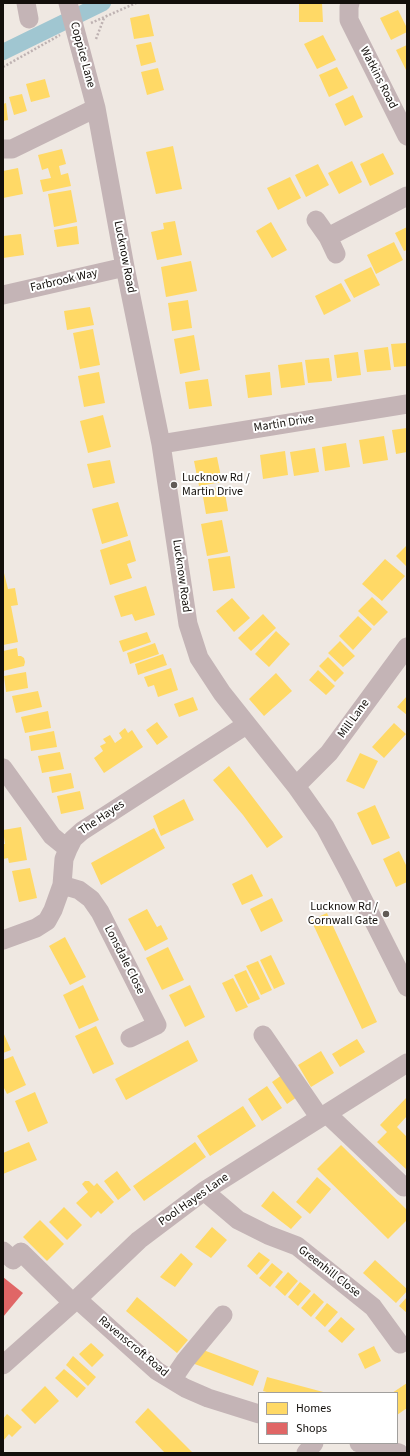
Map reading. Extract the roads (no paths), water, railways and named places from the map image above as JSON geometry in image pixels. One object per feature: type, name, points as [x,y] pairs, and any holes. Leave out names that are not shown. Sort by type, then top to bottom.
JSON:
[{"type":"street","name":"Coppice Lane","points":[[68,3],[96,108]]},
{"type":"street","name":"Watkins Road","points":[[349,11],[407,136]]},
{"type":"street","points":[[3,149],[12,149],[96,108]]},
{"type":"street","name":"Lucknow Road","points":[[96,108],[125,267],[161,444],[188,624],[199,658],[222,693],[296,786],[328,833],[407,987]]},
{"type":"street","points":[[316,220],[332,246],[407,196]]},
{"type":"street","name":"Farbrook Way","points":[[3,296],[125,267]]},
{"type":"street","name":"Martin Drive","points":[[161,444],[407,404]]},
{"type":"street","name":"Mill Lane","points":[[296,786],[329,754],[407,647]]},
{"type":"street","name":"The Hayes","points":[[3,940],[36,928],[48,921],[54,910],[62,885],[64,859],[73,839],[82,831],[246,725]]},
{"type":"street","points":[[3,768],[52,836],[68,849]]},
{"type":"street","name":"Lonsdale Close","points":[[62,885],[78,890],[91,899],[100,912],[157,1025],[130,1038]]},
{"type":"street","points":[[263,1035],[324,1116],[404,1187]]},
{"type":"street","name":"Pool Hayes Lane","points":[[6,1357],[75,1301],[139,1240],[204,1191],[407,1063]]},
{"type":"street","name":"Greenhill Close","points":[[204,1191],[238,1220],[268,1235],[297,1246],[373,1307],[400,1344]]},
{"type":"street","name":"Ravenscroft Road","points":[[3,1251],[13,1260],[21,1252],[75,1301],[157,1371],[185,1388],[208,1398],[258,1414]]},
{"type":"street","points":[[172,1380],[185,1361],[223,1315]]},
{"type":"street","points":[[306,1453],[313,1444]]},
{"type":"street","points":[[363,1444],[399,1453]]},
{"type":"waterway","points":[[3,52],[103,3]]},
{"type":"place","name":"Lucknow Rd / Martin Drive","points":[[174,485]]},
{"type":"place","name":"Lucknow Rd / Cornwall Gate","points":[[386,914]]}]
